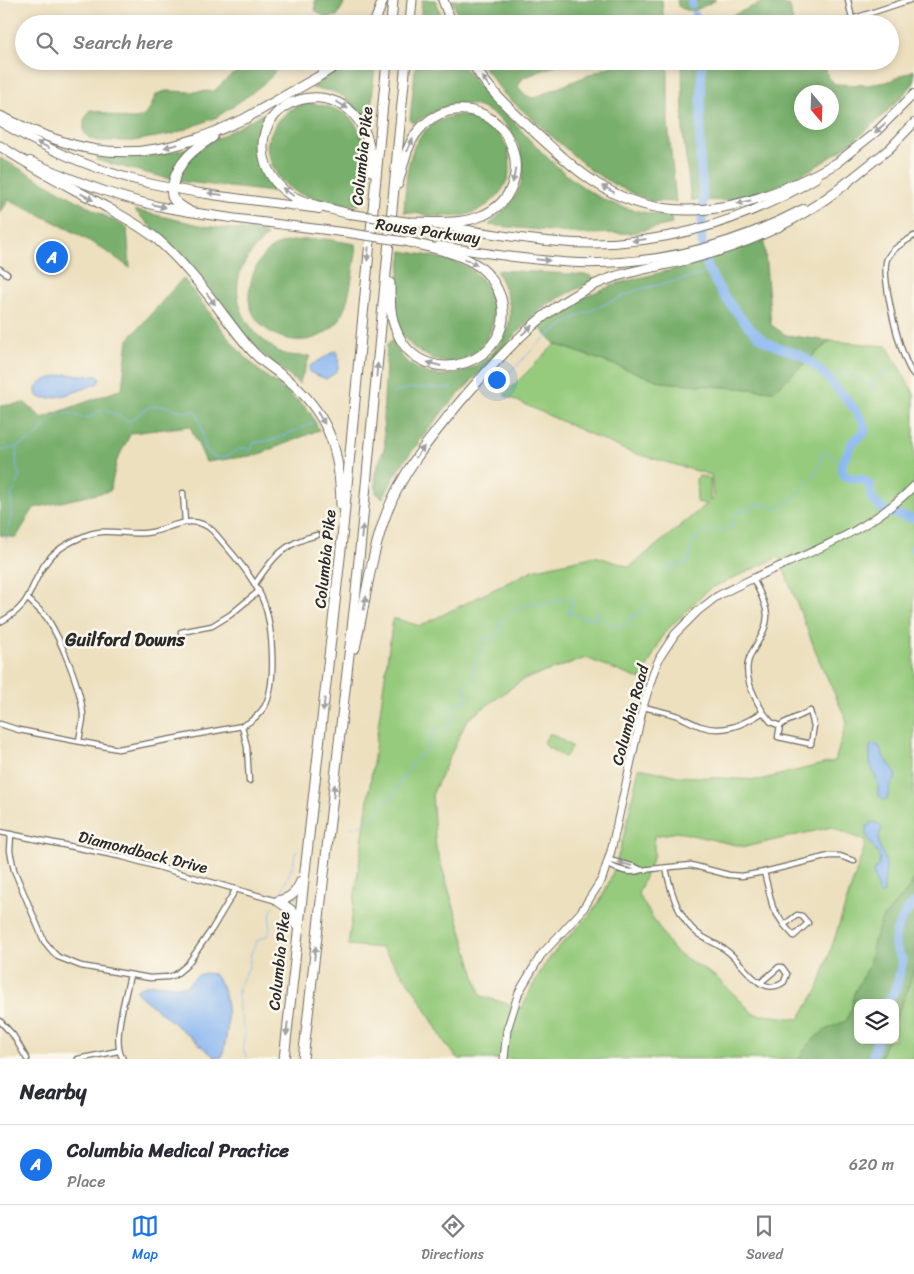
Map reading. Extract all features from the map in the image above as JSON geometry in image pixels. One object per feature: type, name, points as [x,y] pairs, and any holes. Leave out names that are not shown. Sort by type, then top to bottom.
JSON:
[{"type":"highway","points":[[377,15],[383,0]]},
{"type":"highway","points":[[392,15],[393,0]]},
{"type":"highway","points":[[411,15],[412,0]]},
{"type":"highway","points":[[443,0],[449,15]]},
{"type":"highway","points":[[189,211],[175,202],[171,195],[179,167],[195,149],[328,70]]},
{"type":"highway","name":"Columbia Pike","points":[[284,1059],[341,549],[386,70]]},
{"type":"highway","name":"Columbia Pike","points":[[303,1059],[368,475],[405,70]]},
{"type":"highway","points":[[478,70],[490,87],[514,112],[563,158],[591,180],[606,189],[634,201],[662,208],[688,210],[716,208],[772,194],[814,176],[837,163]]},
{"type":"highway","points":[[350,214],[294,197],[281,188],[271,175],[264,153],[265,134],[273,118],[291,103],[308,97],[324,98],[340,104],[354,114],[364,130],[370,150],[372,206]]},
{"type":"highway","points":[[392,208],[405,157],[412,140],[424,124],[437,115],[457,110],[478,113],[497,123],[513,147],[516,165],[512,185],[502,202],[489,212],[470,219],[447,222],[410,222]]},
{"type":"highway","points":[[0,116],[62,143],[96,150],[127,152],[145,151],[198,139],[249,117]]},
{"type":"highway","points":[[0,145],[27,164],[118,214],[155,238],[190,271],[256,355],[294,385],[308,400],[327,427],[339,464],[341,549]]},
{"type":"highway","points":[[346,684],[364,610],[376,549],[387,511],[402,480],[412,463],[443,423],[516,340],[556,306],[587,288],[614,277],[720,247],[787,223],[830,196],[849,181]]},
{"type":"highway","points":[[390,231],[392,314],[397,332],[404,346],[424,361],[439,366],[456,366],[478,357],[492,343],[502,321],[502,304],[494,282],[478,266],[460,256],[408,242]]},
{"type":"highway","points":[[278,901],[294,894],[305,871]]},
{"type":"highway","points":[[278,901],[293,913],[297,935]]},
{"type":"main road","name":"Rouse Parkway","points":[[0,122],[40,144],[100,169],[172,188],[529,239],[580,243],[626,242],[687,232],[717,224],[776,201],[818,177],[837,163],[877,131],[914,94]]},
{"type":"main road","points":[[720,247],[805,208],[849,181],[889,149],[914,123]]},
{"type":"main road","name":"Rouse Parkway","points":[[0,145],[51,170],[94,188],[166,208],[528,258],[581,263],[688,256]]},
{"type":"main road","name":"Columbia Road","points":[[504,1059],[507,1030],[519,992],[542,955],[589,900],[602,879],[608,862],[643,708],[654,671],[675,634],[698,610],[716,597],[864,527],[892,506],[914,486]]},
{"type":"street","points":[[848,0],[851,15]]},
{"type":"street","points":[[864,15],[910,0]]},
{"type":"street","points":[[914,236],[892,252],[887,259],[886,266],[890,304],[895,328],[908,367],[914,374]]},
{"type":"street","points":[[0,269],[7,274]]},
{"type":"street","points":[[183,493],[185,522]]},
{"type":"street","points":[[0,622],[15,613],[28,599],[49,558],[63,547],[89,534],[109,531],[137,534],[185,522],[196,522],[208,527],[255,584],[266,608],[272,648],[269,692],[262,710],[253,720],[242,726],[126,748],[107,748],[19,730],[0,724]]},
{"type":"street","points":[[255,584],[278,554],[294,543],[317,535]]},
{"type":"street","points":[[753,578],[767,615],[765,628],[760,640],[750,655],[747,672],[750,686],[762,712],[771,722],[780,726]]},
{"type":"street","points":[[182,632],[212,626],[230,615],[259,591]]},
{"type":"street","points":[[28,599],[45,616],[56,633],[76,685],[83,718],[79,741]]},
{"type":"street","points":[[643,708],[678,716],[713,729],[726,729],[738,726],[762,712]]},
{"type":"street","points":[[810,711],[814,726],[811,744],[778,737],[780,726],[810,711]]},
{"type":"street","points":[[242,726],[247,747],[249,781]]},
{"type":"street","name":"Diamondback Drive","points":[[0,832],[123,857],[278,901]]},
{"type":"street","points":[[11,834],[10,851],[14,870],[40,932],[53,952],[71,963],[130,975],[168,977],[180,971],[186,965],[212,929],[236,889]]},
{"type":"street","points":[[608,862],[616,868],[634,873],[641,870],[691,865],[735,875],[764,872],[829,856],[840,856],[854,861]]},
{"type":"street","points":[[666,868],[670,886],[686,922],[696,932],[728,951],[760,983],[769,987],[776,986],[784,982],[787,974],[782,967],[778,967],[760,983]]},
{"type":"street","points":[[764,872],[773,908],[784,925],[794,936],[808,923],[802,916],[797,915],[784,925]]},
{"type":"street","points":[[123,1059],[118,1051],[118,1035],[130,975]]},
{"type":"street","points":[[0,1021],[13,1035],[27,1059]]},
{"type":"street","points":[[78,1059],[118,1051]]},
{"type":"green space","points":[[315,0],[346,0],[338,15],[322,15],[315,10]]},
{"type":"green space","points":[[422,0],[436,0],[441,15],[421,15]]},
{"type":"green space","points":[[452,0],[662,0],[663,15],[458,15]]},
{"type":"green space","points":[[677,0],[716,0],[701,8],[688,10],[678,6]]},
{"type":"green space","points":[[768,0],[790,6],[792,15],[733,15]]},
{"type":"green space","points":[[241,70],[275,70],[270,78],[249,95],[217,117],[173,134],[133,141],[96,141],[89,138],[84,132],[84,121],[90,110],[135,119],[142,117],[148,112],[157,94],[166,91],[214,91],[230,76]]},
{"type":"green space","points":[[337,70],[374,70],[370,127],[345,97],[332,91],[312,88]]},
{"type":"green space","points":[[415,70],[466,70],[535,145],[577,183],[609,202],[671,217],[672,224],[631,233],[580,234],[489,225],[508,206],[517,193],[522,177],[522,161],[518,145],[510,130],[498,118],[484,109],[468,104],[446,106],[413,123],[410,120]]},
{"type":"green space","points":[[486,70],[543,70],[523,78],[518,86],[525,95],[533,98],[601,70],[668,70],[668,123],[676,202],[650,201],[615,185],[589,169],[504,94]]},
{"type":"green space","points":[[682,70],[826,70],[828,78],[835,84],[867,85],[887,82],[914,70],[914,83],[896,103],[856,139],[834,155],[788,181],[737,199],[720,201],[691,200],[683,134]]},
{"type":"green space","points":[[308,103],[330,107],[346,115],[356,125],[362,137],[364,168],[359,205],[324,200],[298,193],[285,184],[274,168],[267,146],[273,129],[280,119],[293,108]]},
{"type":"green space","points":[[272,109],[259,129],[256,146],[259,162],[273,192],[177,181],[183,167],[193,153]]},
{"type":"green space","points":[[460,115],[481,121],[496,132],[506,145],[510,161],[508,177],[501,192],[488,205],[461,216],[436,216],[404,212],[409,164],[419,138],[429,127],[442,120]]},
{"type":"green space","points":[[193,146],[173,169],[170,179],[96,160],[97,157],[122,158],[158,155]]},
{"type":"green space","points":[[0,158],[127,228],[130,268],[101,248],[71,231],[8,200],[0,214]]},
{"type":"green space","points":[[134,210],[204,226],[262,232],[267,236],[251,253],[242,268],[238,283],[239,303],[252,329],[274,349],[287,354],[310,356],[299,384],[259,351],[246,337],[201,277]]},
{"type":"green space","points":[[326,239],[355,244],[356,253],[350,289],[338,322],[315,338],[303,340],[291,340],[268,330],[252,312],[249,300],[253,274],[258,265],[267,252],[285,242]]},
{"type":"green space","points":[[764,240],[771,325],[786,335],[830,341],[773,391],[663,382],[555,344],[539,327],[565,308],[591,294],[619,283],[691,265]]},
{"type":"green space","points":[[402,251],[436,257],[462,265],[479,277],[488,288],[494,314],[492,327],[478,350],[459,361],[441,361],[420,352],[408,342],[396,319],[396,294]]},
{"type":"green space","points":[[496,270],[589,275],[596,279],[548,304],[530,319],[443,411],[399,468],[383,498],[376,493],[375,473],[385,446],[383,419],[387,345],[393,340],[407,362],[429,373],[445,375],[461,372],[476,366],[500,344],[507,329],[510,313],[509,302]]},
{"type":"green space","points":[[183,278],[234,345],[256,368],[303,405],[311,414],[319,430],[257,455],[206,462],[190,426],[131,433],[117,460],[110,491],[34,508],[16,538],[0,535],[0,406],[25,403],[42,418],[122,389],[128,340]]},
{"type":"green space","points":[[830,341],[887,346],[914,394],[914,1059],[458,1059],[445,1043],[415,991],[382,948],[348,945],[393,618],[420,626],[533,570],[595,556],[630,567],[707,504],[697,502],[696,479],[699,476],[710,479],[710,501],[713,499],[711,475],[627,451],[504,395],[555,344],[663,382],[773,391]],"holes":[[[779,557],[819,660],[847,721],[835,761],[759,780],[678,776],[639,768],[620,851],[609,882],[597,905],[547,961],[522,1008],[481,996],[436,848],[432,795],[467,720],[522,680],[586,658],[641,680],[664,633],[709,589]],[[832,827],[866,842],[818,989],[799,1019],[754,1014],[716,977],[673,950],[638,894],[654,855],[654,836],[678,832],[745,847]]]},
{"type":"green space","points":[[549,734],[571,746],[566,756],[564,757],[544,745]]},
{"type":"green space","points":[[914,879],[914,969],[899,1010],[899,999],[854,999],[854,1044],[886,1044],[880,1059],[799,1059],[818,1035],[846,1021],[852,1007],[854,993],[869,966],[874,940],[882,919],[909,888]]},
{"type":"water","points":[[335,351],[338,353],[339,362],[338,369],[334,374],[326,379],[309,372],[310,366]]},
{"type":"water","points":[[66,374],[98,376],[100,379],[98,383],[68,394],[52,398],[38,397],[36,392],[40,383]]},
{"type":"water","points":[[872,744],[879,746],[896,775],[890,786],[887,799],[883,800],[878,795],[878,783],[870,763],[870,746]]},
{"type":"water","points":[[872,822],[877,823],[882,828],[879,845],[886,867],[884,892],[881,895],[878,892],[873,872],[878,866],[880,858],[866,834],[867,826]]},
{"type":"water","points":[[205,973],[214,974],[220,982],[226,1002],[226,1036],[222,1057],[216,1058],[136,991],[140,987],[152,984],[186,986],[198,975]]},
{"type":"waterway","points":[[691,0],[692,4]]},
{"type":"waterway","points":[[702,70],[700,153],[703,198],[702,236],[705,259],[714,280],[730,304],[757,334],[765,341],[800,355],[816,366],[843,395],[863,422],[865,432],[852,443],[841,467],[845,477],[864,480],[870,485],[871,498],[884,511],[914,519]]},
{"type":"waterway","points":[[488,386],[500,382],[543,339],[574,318],[637,290],[701,275],[709,269]]},
{"type":"waterway","points":[[829,381],[840,371],[851,379],[858,379],[874,388],[875,377],[898,366]]},
{"type":"waterway","points":[[392,393],[410,388],[452,388]]},
{"type":"waterway","points":[[0,451],[28,441],[36,436],[57,415],[66,413],[85,418],[99,411],[108,411],[128,421],[143,411],[156,406],[166,406],[185,412],[195,411],[206,449],[218,458],[225,457],[241,448],[251,450],[254,443],[273,440],[314,423]]},
{"type":"waterway","points":[[6,540],[10,521],[12,493],[20,476],[16,466],[17,448]]},
{"type":"waterway","points":[[665,573],[669,567],[689,562],[693,541],[713,530],[732,528],[731,520],[738,511],[751,510],[754,505],[760,504],[776,509],[797,497],[822,463],[820,455],[822,452],[828,453],[832,458],[844,459]]},
{"type":"waterway","points":[[350,828],[369,821],[384,802],[393,797],[412,764],[429,746],[432,732],[446,730],[450,727],[452,706],[457,702],[465,702],[467,698],[465,685],[467,681],[474,677],[474,663],[483,650],[480,642],[482,638],[485,637],[491,641],[497,637],[500,623],[509,614],[534,602],[538,608],[550,602],[570,599],[573,600],[573,605],[568,609],[568,612],[589,619],[594,618],[595,612],[598,612],[597,616],[611,625],[621,628],[633,615],[638,614],[649,604]]},
{"type":"waterway","points":[[281,893],[297,850]]},
{"type":"waterway","points":[[889,999],[896,988],[903,961],[896,948],[897,929],[914,903]]},
{"type":"waterway","points":[[247,1059],[243,1048],[245,1033],[239,1010],[238,989],[249,967],[251,953],[257,941],[268,935],[271,912],[274,906]]},
{"type":"waterway","points":[[872,1059],[876,1044]]},
{"type":"place","name":"Columbia Medical Practice","points":[[52,257]]},
{"type":"district","name":"Guilford Downs","points":[[125,640]]}]
